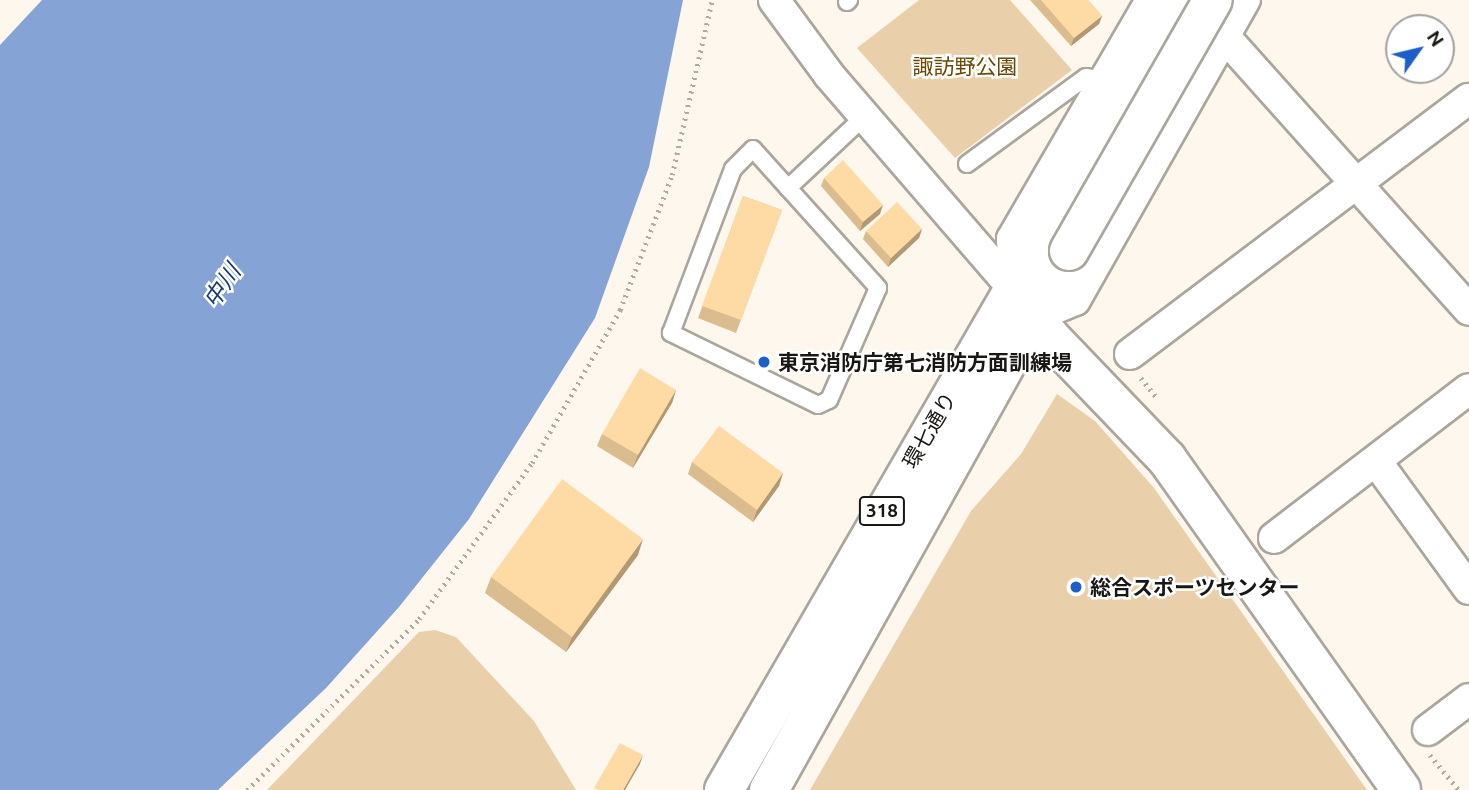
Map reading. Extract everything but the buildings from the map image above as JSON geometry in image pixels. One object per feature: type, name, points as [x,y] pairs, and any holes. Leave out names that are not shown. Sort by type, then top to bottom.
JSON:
[{"type":"main road","name":"環七通り","points":[[769,790],[1058,243],[1181,0]]},
{"type":"main road","name":"環七通り","points":[[1058,243],[1213,0]]},
{"type":"main road","name":"環七通り","points":[[724,790],[1024,303]]},
{"type":"main road","points":[[1024,303],[1167,459],[1401,790]]},
{"type":"street","points":[[774,0],[864,117],[1024,303]]},
{"type":"street","points":[[1024,303],[1012,239],[1151,0]]},
{"type":"street","points":[[1024,303],[1074,300],[1245,0]]},
{"type":"street","points":[[1226,37],[1358,182],[1469,310]]},
{"type":"street","points":[[1130,354],[1469,99]]},
{"type":"street","points":[[1274,538],[1469,389]]},
{"type":"street","points":[[1376,461],[1469,589]]},
{"type":"street","points":[[1426,739],[1469,699]]},
{"type":"lane","points":[[967,164],[1086,77],[1104,80]]},
{"type":"lane","points":[[788,188],[864,117]]},
{"type":"lane","points":[[753,149],[788,188],[878,288],[829,400],[817,405],[671,333],[733,169],[753,149]]},
{"type":"path","points":[[247,790],[419,619],[532,463],[620,310],[672,175],[712,0]]},
{"type":"path","points":[[1426,739],[1459,790]]},
{"type":"green space","name":"諏訪野公園","points":[[919,0],[1010,0],[1072,70],[955,158],[857,48]]},
{"type":"green space","name":"総合スポーツセンター","points":[[1057,394],[1095,421],[1154,488],[1367,790],[810,790],[971,511],[1021,454]]},
{"type":"green space","points":[[435,630],[456,637],[534,721],[576,790],[267,790],[419,632]]},
{"type":"water","name":"中川","points":[[42,0],[683,0],[649,167],[595,318],[469,519],[399,607],[326,688],[218,790],[0,790],[0,45]]},
{"type":"place","name":"東京消防庁第七消防方面訓練場","points":[[764,362]]},
{"type":"place","name":"総合スポーツセンター","points":[[1076,587]]}]
